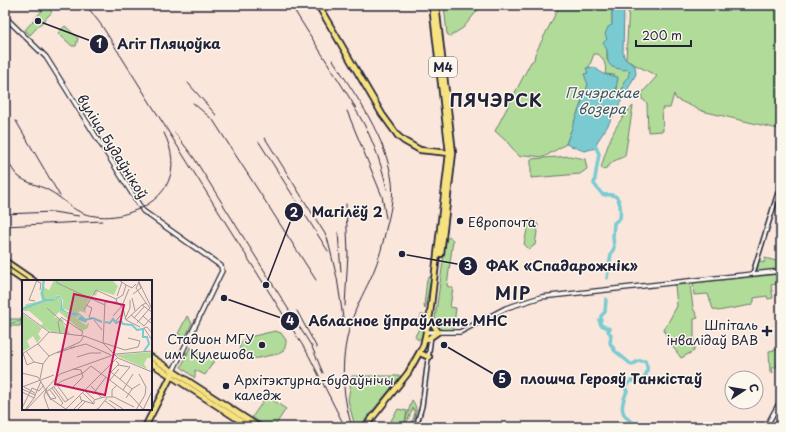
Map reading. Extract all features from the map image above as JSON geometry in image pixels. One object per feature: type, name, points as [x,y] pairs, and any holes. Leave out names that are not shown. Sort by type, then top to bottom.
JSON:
[{"type":"main road","points":[[318,5],[382,114],[398,136],[420,150],[451,153]]},
{"type":"main road","name":"М4","points":[[429,335],[451,153],[432,5]]},
{"type":"main road","name":"М4","points":[[368,427],[407,380],[429,335],[432,322],[451,153],[436,5]]},
{"type":"main road","name":"вуліца Будаўнікоў","points":[[5,17],[46,57],[145,214],[221,266],[222,271],[172,373]]},
{"type":"main road","points":[[22,280],[6,269],[7,263],[32,280]]},
{"type":"main road","points":[[429,335],[438,332],[460,332],[506,308],[541,296],[781,271]]},
{"type":"main road","points":[[432,322],[438,332]]},
{"type":"main road","points":[[421,353],[429,357]]},
{"type":"main road","name":"М4","points":[[365,427],[405,379],[421,353]]},
{"type":"main road","points":[[152,357],[172,373],[250,427]]},
{"type":"main road","points":[[152,363],[172,373],[259,427]]},
{"type":"main road","points":[[145,427],[172,373]]},
{"type":"main road","points":[[766,427],[781,400]]},
{"type":"street","points":[[753,273],[781,183]]},
{"type":"street","points":[[416,427],[422,406],[429,357],[429,335]]},
{"type":"green space","points":[[444,5],[482,5],[463,28],[450,36],[447,34]]},
{"type":"green space","points":[[560,5],[612,5],[612,25],[607,36],[607,60],[616,68],[627,69],[630,73],[624,87],[618,92],[616,85],[618,79],[614,75],[605,74],[606,68],[603,60],[598,54],[594,54],[589,67],[587,68],[588,71],[586,76],[588,85],[566,144],[544,157],[524,155],[520,157],[495,131],[531,62],[534,60],[535,54]]},
{"type":"green space","points":[[629,5],[781,5],[781,126],[778,129],[702,111],[676,99],[674,94],[670,108],[662,108],[663,131],[648,132],[647,103],[642,99],[642,93],[657,76],[626,60]]},
{"type":"green space","points":[[46,6],[52,12],[30,35],[25,30]]},
{"type":"green space","points":[[65,26],[78,38],[76,46],[72,46],[58,33]]},
{"type":"green space","points":[[633,106],[625,156],[614,161],[604,170],[601,168],[612,134],[626,113]]},
{"type":"green space","points":[[570,156],[585,159],[587,169],[580,174],[531,178],[531,159]]},
{"type":"green space","points":[[534,220],[538,225],[535,245],[529,249],[524,244],[529,221]]},
{"type":"green space","points":[[449,237],[453,240],[447,286],[453,288],[450,307],[456,308],[453,331],[439,330],[434,326],[446,240]]},
{"type":"green space","points":[[765,258],[780,262],[780,270],[757,273],[759,260],[764,263]]},
{"type":"green space","points":[[781,274],[781,283],[771,285],[773,298],[768,299],[767,296],[754,298],[754,302],[751,305],[718,311],[713,309],[708,294],[694,295],[693,283]]},
{"type":"green space","points":[[430,277],[431,279],[425,309],[427,279]]},
{"type":"green space","points":[[690,284],[693,308],[698,318],[694,319],[694,351],[681,358],[669,341],[664,330],[677,306],[675,285]]},
{"type":"green space","points":[[421,315],[424,315],[425,317],[422,337],[418,340],[415,336],[418,331]]},
{"type":"green space","points":[[187,316],[192,323],[186,336],[184,337],[178,334]]},
{"type":"green space","points":[[22,319],[22,321],[20,326],[10,326],[5,329],[5,320]]},
{"type":"green space","name":"Стадион МГУ им. Кулешова","points":[[275,331],[281,333],[286,340],[284,350],[282,352],[253,359],[244,357],[241,354],[240,344],[245,338]]},
{"type":"green space","points":[[190,347],[214,361],[205,375],[195,370],[195,378],[181,367],[186,357],[184,356],[185,353],[187,352],[186,356]]},
{"type":"green space","points":[[781,349],[781,361],[778,362],[777,367],[772,368],[773,373],[770,373],[769,351]]},
{"type":"green space","points":[[352,376],[401,376],[359,427],[355,427],[348,400]]},
{"type":"green space","points":[[267,396],[286,409],[274,427],[267,427],[252,417]]},
{"type":"green space","points":[[412,400],[416,409],[415,418],[412,424],[408,424],[413,420],[415,412],[413,408],[407,422],[405,422]]},
{"type":"green space","points":[[398,409],[407,411],[403,427],[395,427],[389,424]]},
{"type":"water","name":"Пячэрскае возера","points":[[612,5],[624,5],[623,53],[625,59],[635,66],[636,74],[607,127],[597,142],[596,148],[584,151],[566,144],[588,85],[584,74],[588,73],[586,68],[594,67],[603,74],[618,77],[616,89],[618,92],[623,89],[624,81],[629,76],[628,75],[630,72],[627,69],[624,70],[612,67],[608,62],[607,50],[603,43],[607,39],[605,34],[608,27],[612,25]]},
{"type":"waterway","points":[[595,145],[599,154],[594,184],[602,194],[615,196],[619,201],[620,208],[620,218],[614,223],[614,248],[611,254],[607,278]]},
{"type":"waterway","points":[[606,299],[605,312],[601,316],[601,320],[599,320],[601,325],[610,329],[608,331],[611,335],[610,343],[615,351],[632,365],[638,361],[645,361],[647,366],[644,380],[631,381],[624,387],[627,391],[622,406],[623,413],[629,420],[639,427]]},
{"type":"waterway","points":[[5,325],[22,320]]},
{"type":"railway","points":[[86,5],[102,26],[308,354],[345,427]]},
{"type":"railway","points":[[291,5],[356,108]]},
{"type":"railway","points":[[333,60],[361,103],[377,133],[389,165],[392,182],[392,200],[381,251],[373,273],[354,314],[345,347],[343,374],[344,387],[348,414],[352,427]]},
{"type":"railway","points":[[188,83],[216,115]]},
{"type":"railway","points":[[193,103],[213,120],[316,280]]},
{"type":"railway","points":[[352,104],[374,145],[387,189]]},
{"type":"railway","points":[[347,111],[382,196],[386,218]]},
{"type":"railway","points":[[16,121],[60,196]]},
{"type":"railway","points":[[5,156],[18,176],[55,194],[75,210],[87,215],[100,217],[114,216],[127,213],[144,206],[155,199],[163,191],[168,181],[172,159],[164,133]]},
{"type":"railway","points":[[175,133],[194,158],[312,347],[323,373]]},
{"type":"railway","points":[[265,138],[327,237],[337,278],[344,324]]},
{"type":"railway","points":[[259,142],[328,251]]},
{"type":"railway","points":[[345,306],[348,254],[346,204]]},
{"type":"railway","points":[[5,214],[53,212],[79,216]]},
{"type":"railway","points":[[5,226],[102,221]]},
{"type":"railway","points":[[338,232],[341,272]]},
{"type":"railway","points":[[297,311],[317,348]]},
{"type":"place","name":"Агіт Пляцоўка","points":[[38,21]]},
{"type":"place","name":"Европочта","points":[[460,221]]},
{"type":"place","name":"ФАК «Спадарожнік»","points":[[402,254]]},
{"type":"place","name":"Магілёў 2","points":[[266,285]]},
{"type":"place","name":"Абласное ўпраўленне МНС","points":[[224,298]]},
{"type":"place","name":"Шпіталь інвалідаў ВАВ","points":[[767,331]]},
{"type":"place","name":"Стадион МГУ им. Кулешова","points":[[262,345]]},
{"type":"place","name":"плошча Герояў Танкістаў","points":[[444,345]]},
{"type":"place","name":"Архітэктурна-будаўнічы каледж","points":[[226,386]]},
{"type":"district","name":"ПЯЧЭРСК","points":[[496,100]]},
{"type":"district","name":"МІР","points":[[513,293]]}]
